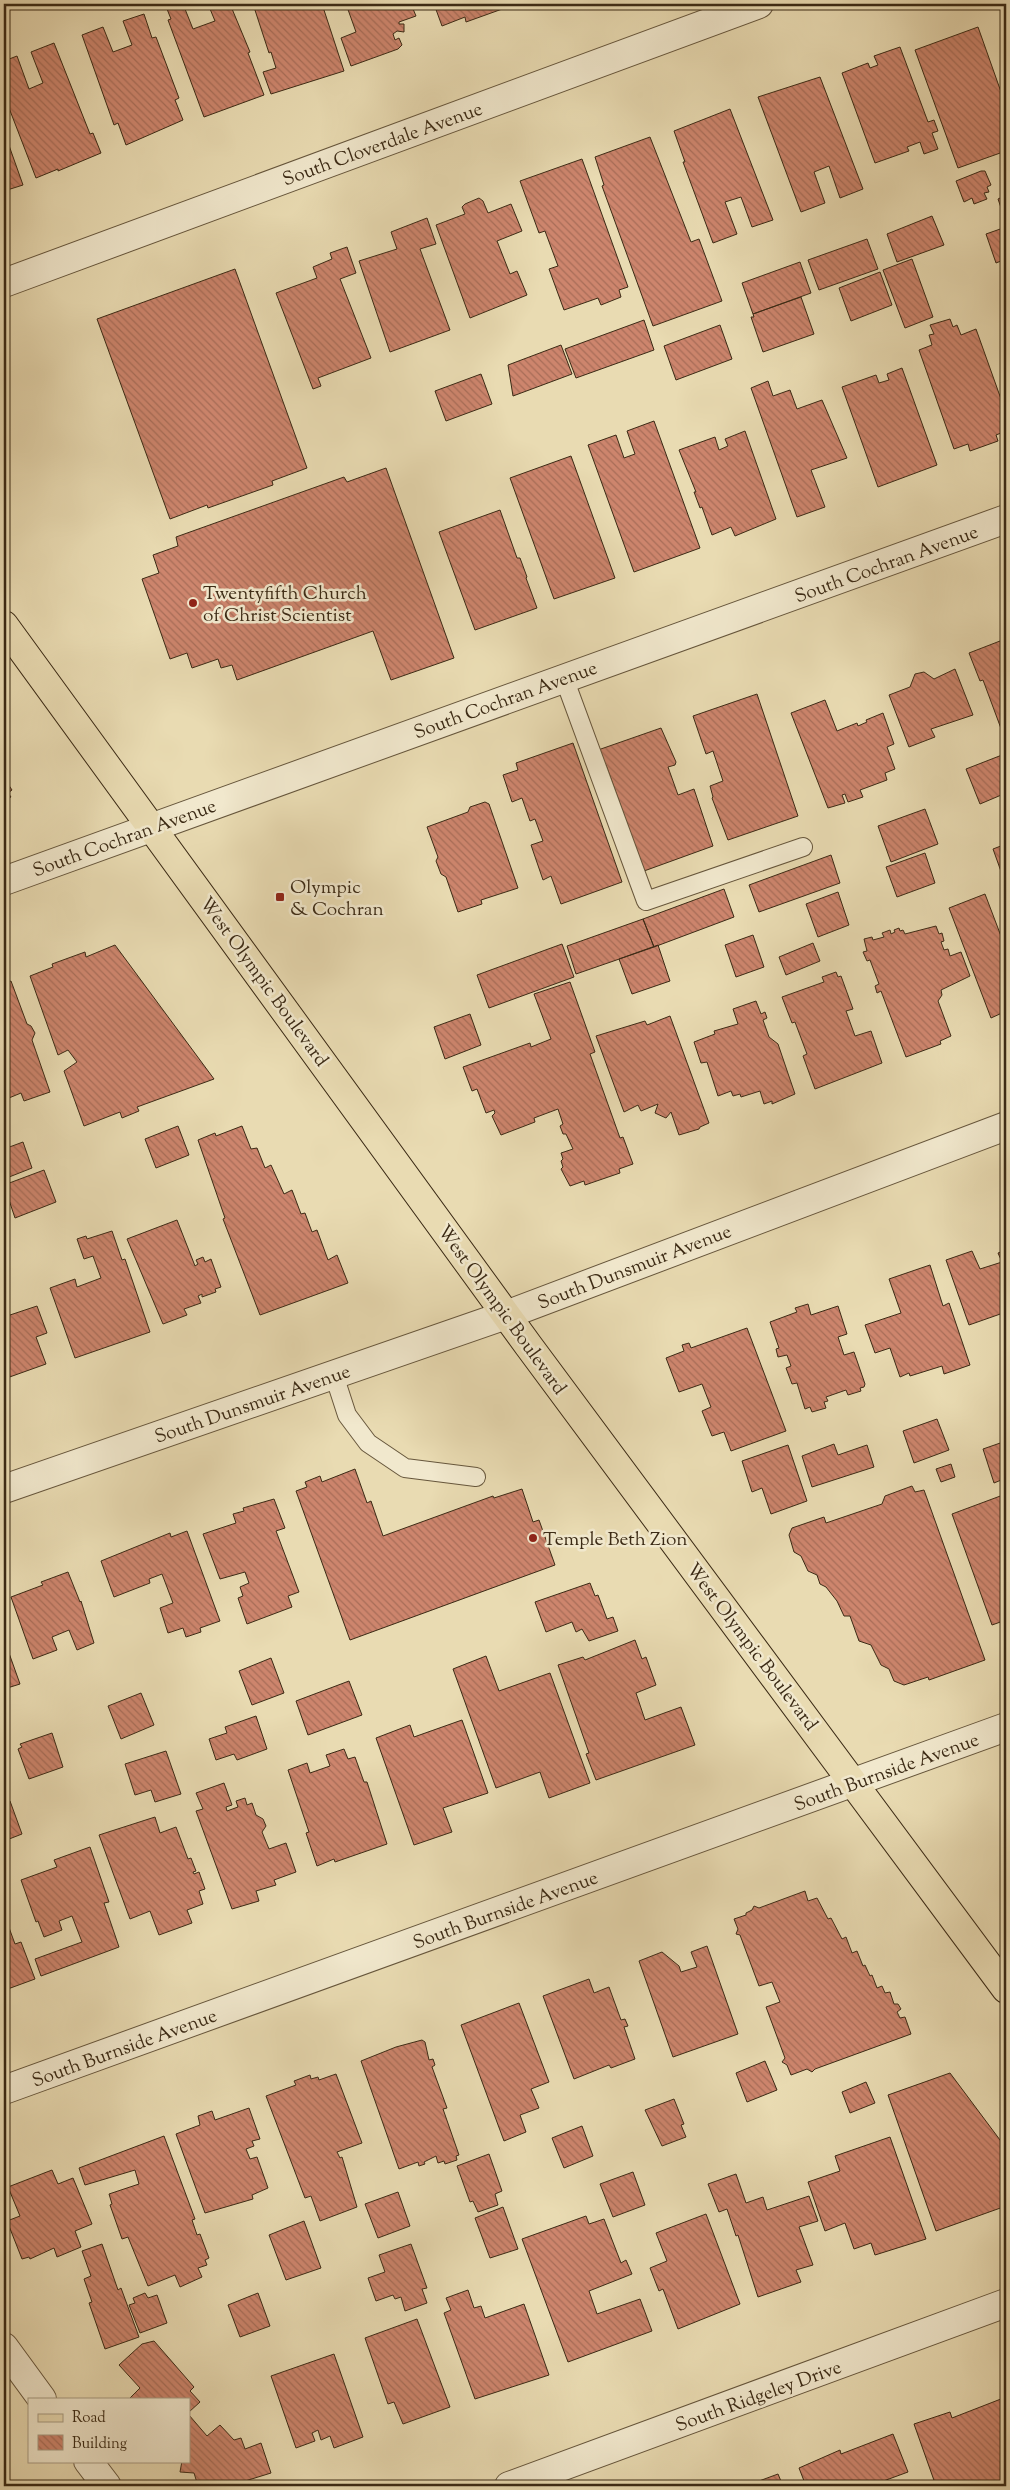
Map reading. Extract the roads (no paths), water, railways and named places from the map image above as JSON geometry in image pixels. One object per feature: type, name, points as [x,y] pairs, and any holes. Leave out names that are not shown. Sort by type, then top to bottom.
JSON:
[{"type":"main road","name":"West Olympic Boulevard","points":[[4,625],[506,1315],[856,1783],[1006,1989]]},
{"type":"street","name":"South Cloverdale Avenue","points":[[4,283],[759,4]]},
{"type":"street","name":"South Cochran Avenue","points":[[4,881],[1006,519]]},
{"type":"street","name":"South Dunsmuir Avenue","points":[[4,1489],[506,1315],[1006,1126]]},
{"type":"street","name":"South Burnside Avenue","points":[[4,2090],[856,1783],[1006,1727]]},
{"type":"street","name":"South Ridgeley Drive","points":[[510,2486],[1006,2303]]},
{"type":"street","points":[[4,2347],[41,2398]]},
{"type":"street","points":[[89,2462],[107,2486]]},
{"type":"lane","points":[[564,678],[646,901],[803,847]]},
{"type":"lane","points":[[334,1375],[348,1415],[368,1444],[404,1468],[476,1477]]},
{"type":"place","name":"Twentyfifth Church of Christ Scientist","points":[[193,603]]},
{"type":"place","name":"Olympic & Cochran","points":[[280,897]]},
{"type":"place","name":"Temple Beth Zion","points":[[533,1538]]}]
